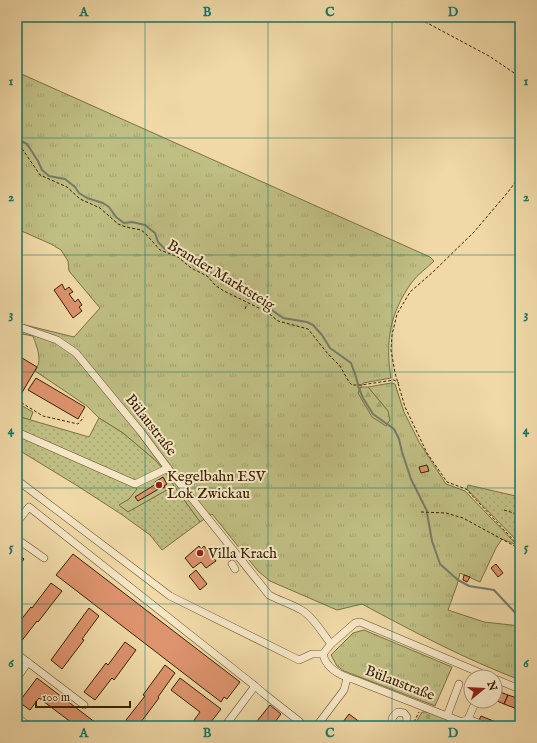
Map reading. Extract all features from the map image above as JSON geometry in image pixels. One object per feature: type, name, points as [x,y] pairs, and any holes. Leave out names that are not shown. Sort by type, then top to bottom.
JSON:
[{"type":"street","name":"Bülaustraße","points":[[17,326],[57,340],[76,353],[141,432],[269,594],[278,600],[304,612],[314,621],[331,644]]},
{"type":"street","points":[[17,432],[135,484],[168,468]]},
{"type":"street","points":[[17,480],[170,596],[299,660],[312,654],[324,654],[331,644],[355,623],[363,623],[469,669]]},
{"type":"street","points":[[17,522],[28,507],[256,686],[262,693],[300,722],[302,726]]},
{"type":"street","points":[[17,539],[44,558]]},
{"type":"street","points":[[17,654],[84,706]]},
{"type":"street","name":"Bülaustraße","points":[[324,654],[328,664],[337,674],[462,722],[468,719],[486,726]]},
{"type":"street","points":[[17,678],[28,662]]},
{"type":"street","points":[[319,726],[319,722],[344,690],[347,678]]},
{"type":"street","points":[[503,682],[520,689]]},
{"type":"street","points":[[447,716],[459,684]]},
{"type":"street","points":[[225,726],[256,686]]},
{"type":"street","points":[[468,719],[472,709]]},
{"type":"street","points":[[392,726],[391,720],[393,715],[398,712],[404,713],[407,717],[406,726]]},
{"type":"street","points":[[17,717],[28,726]]},
{"type":"path","points":[[416,17],[489,56],[520,77]]},
{"type":"path","name":"Brander Marktsteig","points":[[17,147],[22,150],[40,175],[68,187],[80,199],[100,208],[118,224],[141,230],[160,250],[178,257],[191,268],[207,276],[216,286],[267,312],[278,321],[308,329],[328,354],[340,366],[349,382],[355,385],[361,385],[394,380],[399,383]]},
{"type":"path","points":[[520,172],[508,192],[474,232],[410,292],[397,314],[392,335],[392,362],[405,407],[427,453],[447,482],[466,489],[520,547]]},
{"type":"path","points":[[245,309],[250,296]]},
{"type":"path","points":[[17,400],[43,416],[78,424],[84,417]]},
{"type":"path","points":[[504,510],[520,515]]},
{"type":"path","points":[[422,512],[446,513],[463,518],[520,549]]},
{"type":"path","points":[[412,726],[422,706]]},
{"type":"green space","points":[[17,72],[430,257],[434,261],[412,282],[394,316],[389,340],[389,365],[391,378],[363,383],[358,393],[388,411],[368,387],[391,383],[395,384],[404,412],[419,442],[446,484],[465,491],[517,545],[502,539],[496,548],[480,582],[460,573],[448,610],[484,622],[520,626],[520,680],[503,673],[503,669],[493,669],[420,635],[362,604],[337,610],[270,581],[258,571],[212,514],[200,522],[156,461],[123,433],[99,418],[87,406],[35,371],[39,363],[38,349],[33,336],[17,333],[17,323],[74,337],[100,308],[69,271],[68,261],[61,250],[17,229]]},
{"type":"green space","points":[[361,387],[368,387],[388,411],[390,420],[386,426],[372,417],[358,393]]},
{"type":"green space","points":[[17,403],[33,412],[30,420],[17,416]]},
{"type":"green space","points":[[17,416],[89,437],[99,418],[123,433],[156,461],[162,468],[131,484],[137,489],[129,499],[119,505],[128,512],[174,486],[200,522],[162,550],[150,535],[121,514],[17,449]]},
{"type":"green space","points":[[165,472],[174,486],[128,512],[118,505],[129,499],[134,486]]},
{"type":"green space","points":[[468,485],[520,497],[520,544],[467,489]]},
{"type":"green space","points":[[364,630],[452,667],[435,706],[344,671],[337,666],[331,655],[353,633]]},
{"type":"green space","points":[[422,712],[428,712],[464,726],[414,726]]},
{"type":"building","points":[[62,284],[65,290],[69,287],[73,292],[69,294],[75,302],[78,299],[82,305],[79,307],[82,311],[73,318],[54,290]]},
{"type":"building","points":[[22,358],[37,367],[20,396],[17,394],[17,367]]},
{"type":"building","points":[[36,378],[85,407],[78,419],[28,390]]},
{"type":"building","points":[[427,465],[429,471],[421,473],[419,467]]},
{"type":"building","points":[[163,477],[167,484],[164,486],[165,487],[162,487],[138,501],[135,497],[156,484],[155,482]]},
{"type":"building","name":"Villa Krach","points":[[199,546],[201,549],[204,546],[216,561],[206,568],[201,562],[193,568],[185,558]]},
{"type":"building","points":[[17,553],[24,559],[17,569]]},
{"type":"building","points":[[73,554],[240,682],[227,699],[224,697],[221,702],[56,575]]},
{"type":"building","points":[[496,564],[503,573],[498,577],[491,568]]},
{"type":"building","points":[[196,570],[207,584],[200,590],[189,576]]},
{"type":"building","points":[[464,575],[470,577],[467,582],[463,580]]},
{"type":"building","points":[[51,583],[62,591],[20,643],[17,641],[17,625]]},
{"type":"building","points":[[89,608],[99,616],[82,639],[84,640],[62,669],[51,660]]},
{"type":"building","points":[[125,642],[136,650],[114,680],[112,678],[95,700],[84,692],[106,663],[108,665]]},
{"type":"building","points":[[165,665],[175,673],[138,726],[134,726],[126,720],[145,696],[143,695]]},
{"type":"building","points":[[37,678],[100,726],[76,726],[39,698],[30,710],[19,702]]},
{"type":"building","points":[[180,678],[221,709],[208,726],[190,726],[200,712],[171,690]]},
{"type":"building","points":[[503,693],[508,695],[503,704]]},
{"type":"building","points":[[508,695],[520,699],[520,710],[504,704]]},
{"type":"building","points":[[270,705],[281,714],[272,726],[253,726]]},
{"type":"building","points":[[349,714],[365,726],[340,726]]},
{"type":"building","points":[[481,716],[503,726],[494,726],[479,720]]},
{"type":"waterway","points":[[17,139],[27,144],[42,170],[49,176],[65,179],[75,187],[79,193],[109,207],[116,217],[124,223],[132,222],[145,225],[155,233],[158,242],[165,249],[182,252],[194,266],[206,269],[223,282],[247,295]]},
{"type":"waterway","points":[[253,298],[283,318],[307,322],[313,325],[322,335],[330,348],[351,363],[358,384]]},
{"type":"waterway","points":[[358,386],[363,398],[373,414],[394,429],[399,439],[411,479],[427,511]]},
{"type":"waterway","points":[[427,513],[432,541],[440,564],[458,580],[469,586],[494,590],[520,618]]},
{"type":"place","name":"Kegelbahn ESV Lok Zwickau","points":[[159,485]]},
{"type":"place","name":"Villa Krach","points":[[200,553]]}]
